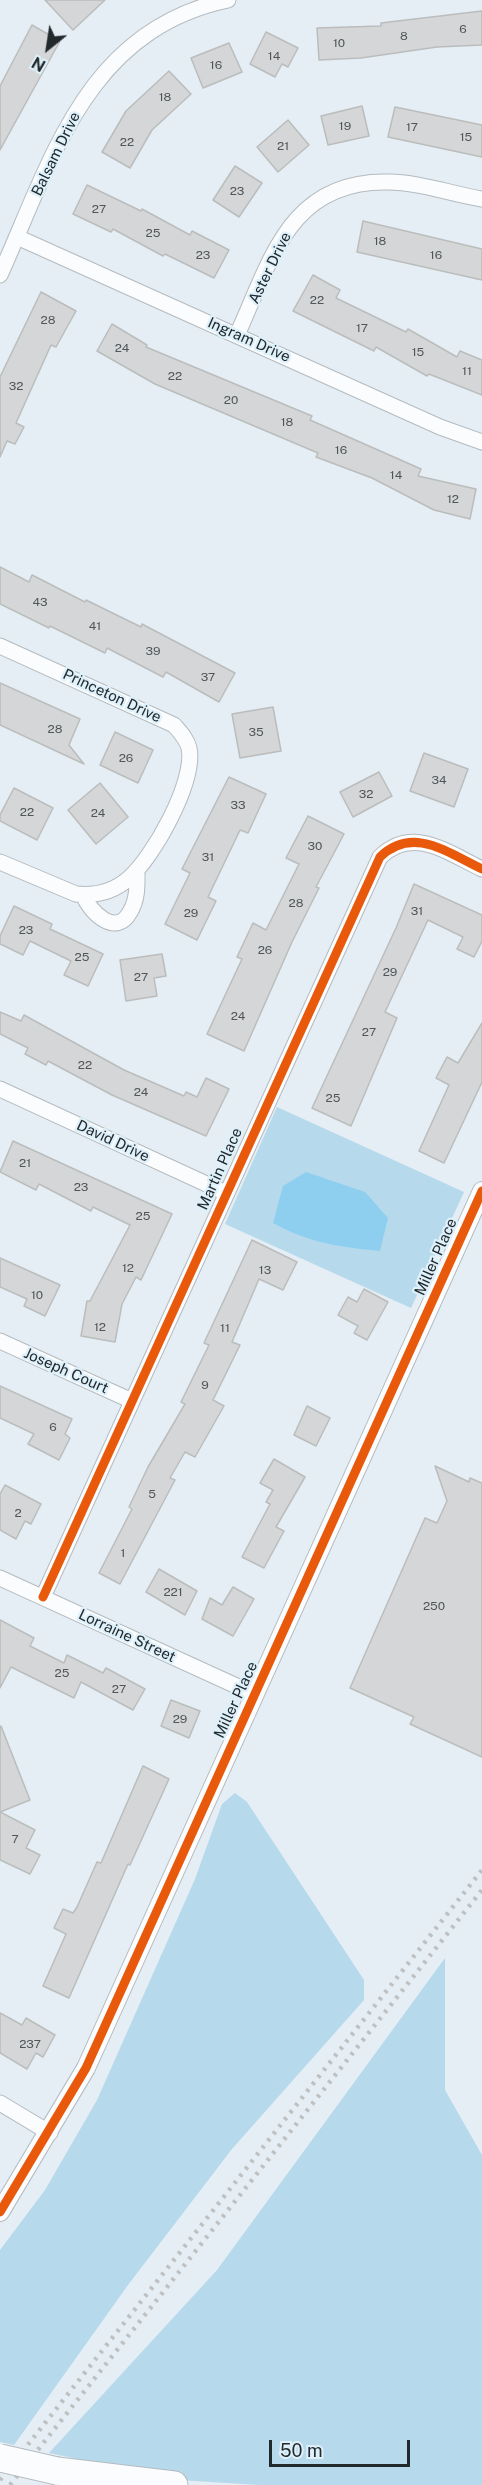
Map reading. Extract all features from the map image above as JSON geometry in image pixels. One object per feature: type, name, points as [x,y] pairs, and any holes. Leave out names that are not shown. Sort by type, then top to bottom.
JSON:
[{"type":"highway","points":[[0,2458],[57,2471],[174,2485]]},
{"type":"street","name":"Balsam Drive","points":[[0,275],[68,123],[96,80],[135,43],[176,17],[202,5],[228,0]]},
{"type":"street","name":"Aster Drive","points":[[237,335],[273,255],[294,219],[331,191],[357,183],[390,182],[482,199]]},
{"type":"street","name":"Ingram Drive","points":[[17,237],[440,427],[482,442]]},
{"type":"street","name":"Princeton Drive","points":[[0,646],[174,725],[183,735],[189,748],[190,770],[171,815],[137,870],[127,880],[103,893],[83,895],[90,911],[102,920],[112,923],[123,921],[130,913],[136,897],[137,870]]},
{"type":"street","name":"Martin Place","points":[[43,1598],[380,858],[390,847],[403,842],[424,842],[482,868]]},
{"type":"street","points":[[0,862],[83,895]]},
{"type":"street","name":"David Drive","points":[[0,1089],[226,1193]]},
{"type":"street","name":"Miller Place","points":[[0,2212],[50,2133],[86,2068],[482,1191]]},
{"type":"street","name":"Joseph Court","points":[[0,1341],[132,1401]]},
{"type":"street","name":"Lorraine Street","points":[[0,1578],[254,1694]]},
{"type":"street","points":[[0,2103],[50,2133]]},
{"type":"shaded area","points":[[277,1107],[464,1192],[411,1308],[225,1224]]},
{"type":"shaded area","points":[[235,1793],[247,1802],[364,1980],[364,2000],[232,2149],[128,2285],[14,2445],[0,2442],[0,2250],[45,2190],[97,2100],[195,1879],[222,1804]]},
{"type":"shaded area","points":[[445,1958],[445,2090],[482,2155],[482,2485],[260,2485],[178,2480],[49,2453],[217,2270]]},
{"type":"water","points":[[306,1172],[365,1192],[388,1218],[380,1251],[312,1240],[273,1223],[283,1186]]},
{"type":"building","points":[[45,0],[105,0],[73,30]]},
{"type":"building","points":[[482,11],[482,45],[437,47],[361,58],[319,60],[317,28],[381,26],[381,23]]},
{"type":"building","points":[[32,25],[60,41],[0,150],[0,86]]},
{"type":"building","points":[[266,32],[298,48],[288,67],[282,64],[275,77],[250,64]]},
{"type":"building","points":[[229,43],[242,72],[203,88],[191,58]]},
{"type":"building","points":[[169,71],[191,94],[152,130],[130,168],[102,152],[126,111]]},
{"type":"building","points":[[362,106],[369,136],[328,145],[321,116]]},
{"type":"building","points":[[395,107],[482,125],[482,157],[388,137]]},
{"type":"building","points":[[288,120],[309,145],[278,172],[257,147]]},
{"type":"building","points":[[235,166],[262,183],[239,217],[213,200]]},
{"type":"building","points":[[87,185],[141,211],[142,209],[190,235],[192,231],[229,250],[214,278],[165,254],[163,256],[113,229],[111,232],[73,214]]},
{"type":"building","points":[[363,221],[482,249],[482,280],[357,252]]},
{"type":"building","points":[[313,275],[340,290],[336,298],[406,332],[408,329],[457,357],[460,351],[482,360],[482,395],[429,374],[427,376],[376,347],[374,351],[293,311]]},
{"type":"building","points":[[41,292],[76,311],[56,347],[51,345],[16,423],[24,427],[15,444],[7,441],[0,457],[0,377]]},
{"type":"building","points":[[112,324],[147,345],[146,347],[312,416],[310,420],[421,469],[418,476],[476,489],[470,519],[434,510],[372,478],[316,457],[318,453],[155,384],[97,351]]},
{"type":"building","points":[[0,567],[29,582],[32,575],[141,627],[142,624],[235,673],[219,702],[166,672],[163,677],[107,648],[105,653],[50,626],[49,628],[0,604]]},
{"type":"building","points":[[0,683],[80,719],[69,745],[84,764],[0,725]]},
{"type":"building","points":[[273,707],[281,751],[240,758],[232,714]]},
{"type":"building","points":[[115,732],[153,750],[138,783],[100,765]]},
{"type":"building","points":[[424,753],[468,769],[454,807],[410,791]]},
{"type":"building","points":[[379,772],[392,796],[353,817],[340,792]]},
{"type":"building","points":[[229,777],[266,794],[248,833],[240,830],[208,897],[216,901],[197,940],[165,924],[190,873],[182,869]]},
{"type":"building","points":[[100,783],[128,817],[96,844],[68,810]]},
{"type":"building","points":[[14,788],[53,808],[37,840],[0,821],[0,815]]},
{"type":"building","points":[[308,816],[344,834],[316,887],[319,888],[292,942],[244,1051],[207,1034],[242,959],[237,957],[253,923],[266,930],[299,864],[286,858]]},
{"type":"building","points":[[414,884],[482,915],[482,941],[474,957],[457,949],[463,937],[428,920],[385,1012],[397,1018],[351,1126],[312,1108],[396,928]]},
{"type":"building","points":[[14,906],[52,924],[50,929],[103,954],[88,986],[64,975],[71,961],[30,941],[23,955],[0,944],[0,936]]},
{"type":"building","points":[[162,954],[166,976],[154,978],[157,996],[126,1001],[120,960]]},
{"type":"building","points":[[0,1012],[21,1021],[24,1015],[124,1070],[184,1096],[186,1092],[197,1097],[206,1078],[229,1089],[206,1136],[112,1095],[48,1061],[46,1065],[25,1054],[28,1048],[0,1034]]},
{"type":"building","points":[[482,1023],[482,1082],[444,1163],[419,1151],[449,1085],[436,1078],[447,1057],[458,1063]]},
{"type":"building","points":[[13,1141],[172,1214],[141,1280],[136,1277],[122,1304],[115,1342],[81,1336],[87,1301],[90,1301],[130,1225],[93,1207],[91,1211],[39,1184],[36,1190],[0,1172]]},
{"type":"building","points":[[252,1240],[297,1262],[283,1290],[259,1279],[232,1342],[240,1345],[213,1400],[224,1406],[195,1457],[185,1452],[170,1478],[175,1480],[120,1584],[99,1573],[132,1509],[129,1507],[148,1467],[185,1404],[181,1402],[209,1345],[204,1343]]},
{"type":"building","points":[[0,1258],[60,1285],[45,1316],[24,1306],[27,1299],[0,1287]]},
{"type":"building","points":[[364,1289],[388,1302],[367,1340],[354,1333],[358,1326],[338,1315],[348,1297],[357,1302]]},
{"type":"building","points":[[0,1386],[72,1419],[65,1434],[70,1438],[59,1460],[28,1444],[34,1434],[0,1418]]},
{"type":"building","points":[[307,1406],[330,1418],[316,1446],[294,1435]]},
{"type":"building","points":[[274,1459],[305,1477],[276,1527],[284,1531],[264,1568],[242,1557],[270,1504],[266,1502],[273,1490],[260,1483]]},
{"type":"building","points":[[435,1466],[469,1482],[470,1478],[482,1483],[482,1757],[410,1724],[414,1717],[350,1688],[425,1518],[437,1523],[447,1501]]},
{"type":"building","points":[[5,1485],[41,1504],[31,1524],[25,1521],[16,1539],[0,1530],[0,1494]]},
{"type":"building","points":[[159,1569],[197,1591],[185,1615],[146,1592]]},
{"type":"building","points":[[233,1587],[254,1599],[233,1636],[202,1619],[210,1598],[222,1605]]},
{"type":"building","points":[[0,1620],[34,1638],[30,1646],[64,1663],[67,1655],[103,1673],[106,1668],[145,1689],[133,1710],[81,1682],[74,1698],[11,1667],[0,1688]]},
{"type":"building","points":[[171,1700],[200,1711],[189,1738],[161,1726]]},
{"type":"building","points":[[0,1727],[30,1800],[0,1812]]},
{"type":"building","points":[[143,1766],[169,1779],[130,1865],[128,1864],[69,1998],[43,1986],[66,1934],[54,1928],[63,1909],[73,1913],[77,1907],[97,1862],[101,1863]]},
{"type":"building","points":[[0,1812],[35,1830],[26,1848],[40,1855],[30,1874],[0,1860]]},
{"type":"building","points":[[0,2013],[22,2025],[26,2018],[55,2035],[43,2057],[36,2053],[27,2069],[0,2053]]},
{"type":"railway","points":[[0,2480],[482,1870]]},
{"type":"railway","points":[[10,2485],[482,1890]]},
{"type":"cycle path","points":[[43,1597],[380,857],[392,848],[405,843],[418,843],[431,845],[482,869]]},
{"type":"cycle path","points":[[0,2212],[86,2068],[482,1191]]}]
